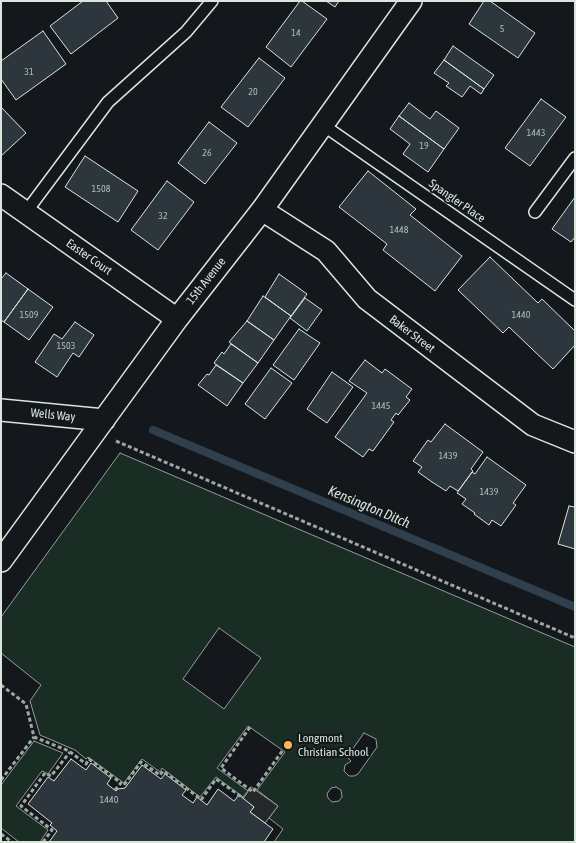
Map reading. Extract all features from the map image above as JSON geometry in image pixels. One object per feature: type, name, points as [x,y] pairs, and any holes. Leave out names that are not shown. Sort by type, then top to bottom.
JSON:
[{"type":"street","name":"15th Avenue","points":[[1,561],[177,319],[262,210],[411,1]]},
{"type":"street","name":"Easter Court","points":[[1,195],[177,319]]},
{"type":"street","name":"Baker Street","points":[[262,210],[326,251],[367,299],[533,425],[575,442]]},
{"type":"street","name":"Wells Way","points":[[1,410],[100,426]]},
{"type":"lane","points":[[26,212],[108,102],[186,32],[212,1]]},
{"type":"lane","name":"Spangler Place","points":[[323,125],[575,300]]},
{"type":"lane","points":[[535,212],[575,158]]},
{"type":"path","points":[[100,426],[575,638]]},
{"type":"path","points":[[1,685],[26,704],[34,737]]},
{"type":"path","points":[[250,727],[221,768],[253,792],[283,750]]},
{"type":"path","points":[[34,737],[70,752],[86,764],[89,759],[124,785],[141,762],[160,775],[163,771],[201,800],[216,780],[243,798]]},
{"type":"path","points":[[1,780],[34,737]]},
{"type":"path","points":[[43,842],[52,830],[21,806],[45,773],[51,776],[70,752]]},
{"type":"path","points":[[115,790],[121,783]]},
{"type":"path","points":[[1,834],[12,842]]},
{"type":"green space","name":"Longmont Christian School","points":[[120,453],[575,647],[575,842],[274,842],[283,829],[269,818],[278,806],[257,790],[285,752],[248,726],[217,768],[248,791],[243,797],[216,777],[200,797],[162,768],[160,772],[142,759],[124,783],[88,757],[86,759],[75,750],[40,735],[30,701],[41,685],[1,653],[1,617]],"holes":[[[219,628],[261,658],[224,709],[183,679]],[[364,733],[376,739],[377,747],[358,774],[354,776],[349,776],[344,771],[345,765],[351,761],[347,757]],[[336,787],[341,790],[342,797],[339,801],[332,802],[328,798],[327,794],[331,788]]]},
{"type":"green space","points":[[34,741],[63,753],[48,774],[42,771],[16,806],[48,830],[40,842],[19,842],[1,828],[1,785]]},
{"type":"shaded area","points":[[251,787],[278,806],[265,823],[250,812],[254,807],[243,799]]},
{"type":"building","points":[[83,1],[106,1],[118,18],[71,54],[50,26]]},
{"type":"building","points":[[300,1],[327,19],[291,67],[266,47]]},
{"type":"building","points":[[326,1],[339,1],[335,7]]},
{"type":"building","points":[[484,1],[490,1],[535,33],[518,58],[469,24]]},
{"type":"building","points":[[43,31],[66,64],[16,100],[1,79],[1,61]]},
{"type":"building","points":[[453,46],[494,75],[484,89],[444,60]]},
{"type":"building","points":[[259,58],[285,78],[248,127],[221,107]]},
{"type":"building","points":[[444,60],[484,89],[481,94],[470,86],[462,97],[446,86],[449,83],[434,73]]},
{"type":"building","points":[[541,99],[566,117],[530,166],[505,148]]},
{"type":"building","points":[[409,103],[430,119],[436,111],[459,128],[444,149],[399,116]]},
{"type":"building","points":[[1,107],[26,133],[1,156]]},
{"type":"building","points":[[399,116],[444,149],[428,172],[403,154],[410,144],[390,129]]},
{"type":"building","points":[[209,122],[237,143],[205,184],[178,163]]},
{"type":"building","points":[[85,156],[138,191],[118,222],[65,187]]},
{"type":"building","points":[[368,171],[416,209],[410,215],[462,256],[435,291],[383,250],[387,244],[339,207]]},
{"type":"building","points":[[167,181],[194,202],[158,250],[131,230]]},
{"type":"building","points":[[575,197],[575,237],[571,242],[552,229]]},
{"type":"building","points":[[490,257],[538,303],[542,299],[575,331],[575,345],[553,369],[509,327],[503,333],[458,290]]},
{"type":"building","points":[[6,273],[28,289],[4,322],[1,320],[1,279]]},
{"type":"building","points":[[279,274],[307,294],[291,316],[265,297]]},
{"type":"building","points":[[28,289],[53,307],[29,340],[4,322]]},
{"type":"building","points":[[263,296],[291,316],[274,340],[247,321]]},
{"type":"building","points":[[305,298],[322,310],[307,331],[290,318]]},
{"type":"building","points":[[247,321],[274,340],[258,363],[229,342]]},
{"type":"building","points":[[75,322],[94,335],[79,357],[73,353],[57,377],[35,362],[54,334],[62,339]]},
{"type":"building","points":[[299,329],[320,343],[294,380],[273,365]]},
{"type":"building","points":[[231,344],[258,363],[243,383],[214,363]]},
{"type":"building","points":[[365,360],[382,373],[385,369],[412,389],[406,397],[410,400],[398,415],[396,413],[391,420],[394,422],[373,451],[369,449],[363,457],[335,437],[367,393],[349,381]]},
{"type":"building","points":[[216,365],[243,383],[227,406],[198,385]]},
{"type":"building","points":[[271,368],[292,383],[265,419],[245,404]]},
{"type":"building","points":[[332,372],[353,387],[327,423],[307,409]]},
{"type":"building","points":[[445,424],[483,452],[471,469],[473,471],[458,491],[450,486],[446,491],[432,482],[418,472],[422,467],[413,461],[428,440],[431,442]]},
{"type":"building","points":[[487,457],[526,485],[513,503],[516,505],[501,526],[492,520],[489,525],[474,514],[462,504],[466,499],[457,493],[472,472],[475,474]]},
{"type":"building","points":[[569,506],[575,507],[575,549],[558,544]]},
{"type":"building","points":[[71,759],[86,770],[91,763],[111,778],[107,784],[116,791],[125,788],[142,765],[161,779],[165,774],[186,790],[182,795],[193,803],[197,797],[207,805],[218,789],[234,801],[239,795],[254,807],[250,812],[273,829],[264,842],[49,842],[57,831],[50,825],[52,823],[28,804],[48,777],[54,781]]},
{"type":"waterway","name":"Kensington Ditch","points":[[153,430],[575,607]]},
{"type":"place","name":"Longmont Christian School","points":[[288,745]]}]
